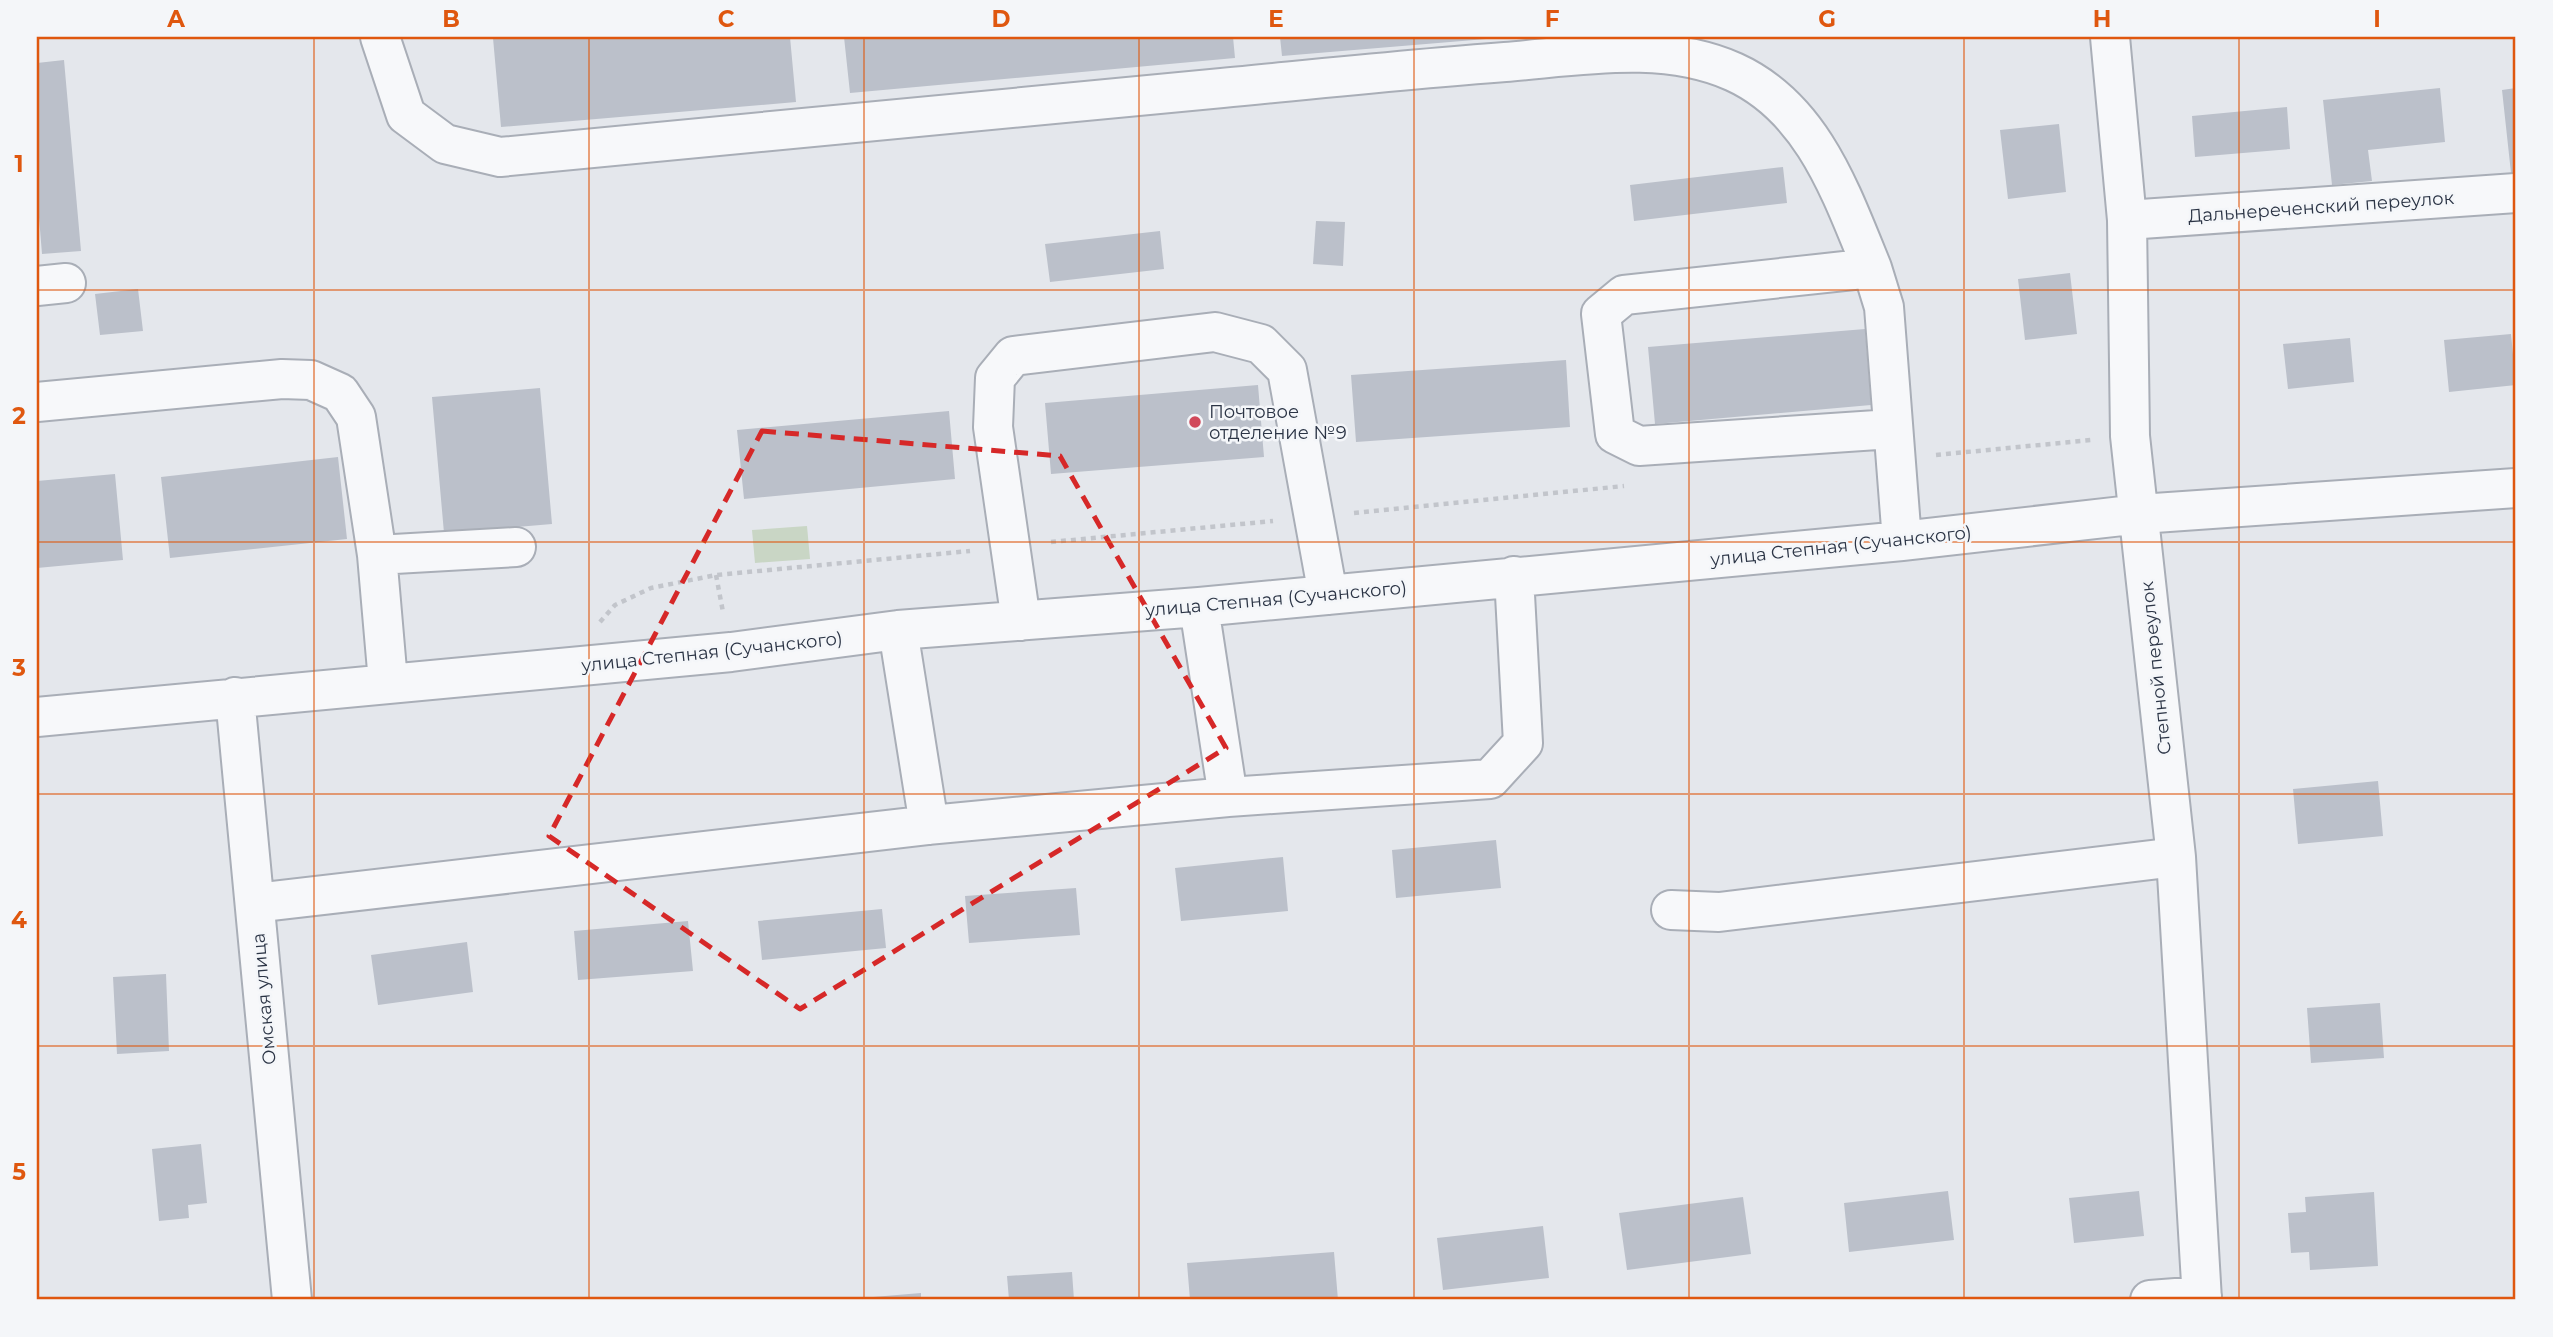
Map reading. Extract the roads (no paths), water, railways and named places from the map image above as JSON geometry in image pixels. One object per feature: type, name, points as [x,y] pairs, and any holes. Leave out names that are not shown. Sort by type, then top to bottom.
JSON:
[{"type":"street","points":[[380,37],[406,115],[445,144],[499,157],[1435,67],[1622,53],[1692,56],[1736,73],[1775,96],[1808,134],[1835,179],[1872,268],[1884,307],[1902,541]]},
{"type":"street","name":"Степной переулок","points":[[2110,37],[2127,220],[2130,436],[2176,857],[2202,1298]]},
{"type":"street","name":"Дальнереченский переулок","points":[[2127,220],[2516,193]]},
{"type":"street","points":[[1872,268],[1624,295],[1601,314],[1615,434],[1639,446],[1892,429]]},
{"type":"street","points":[[1021,621],[993,427],[995,378],[1013,356],[1215,332],[1261,344],[1287,370],[1328,595]]},
{"type":"street","points":[[37,402],[282,379],[311,380],[340,393],[356,417],[377,555],[388,682]]},
{"type":"street","name":"улица Степная (Сучанского)","points":[[37,717],[388,682],[732,652],[898,630],[1199,607],[1902,541],[2140,514],[2516,488]]},
{"type":"street","points":[[377,555],[516,547]]},
{"type":"street","points":[[255,902],[929,825],[1228,797],[1490,779],[1523,743],[1514,576]]},
{"type":"street","points":[[1199,607],[1228,797]]},
{"type":"street","points":[[898,630],[929,825]]},
{"type":"street","name":"Омская улица","points":[[235,697],[292,1300]]},
{"type":"street","points":[[1671,910],[1719,912],[2176,857]]},
{"type":"street","points":[[2150,1300],[2202,1298]]},
{"type":"place","name":"Почтовое отделение №9","points":[[1195,422]]}]
